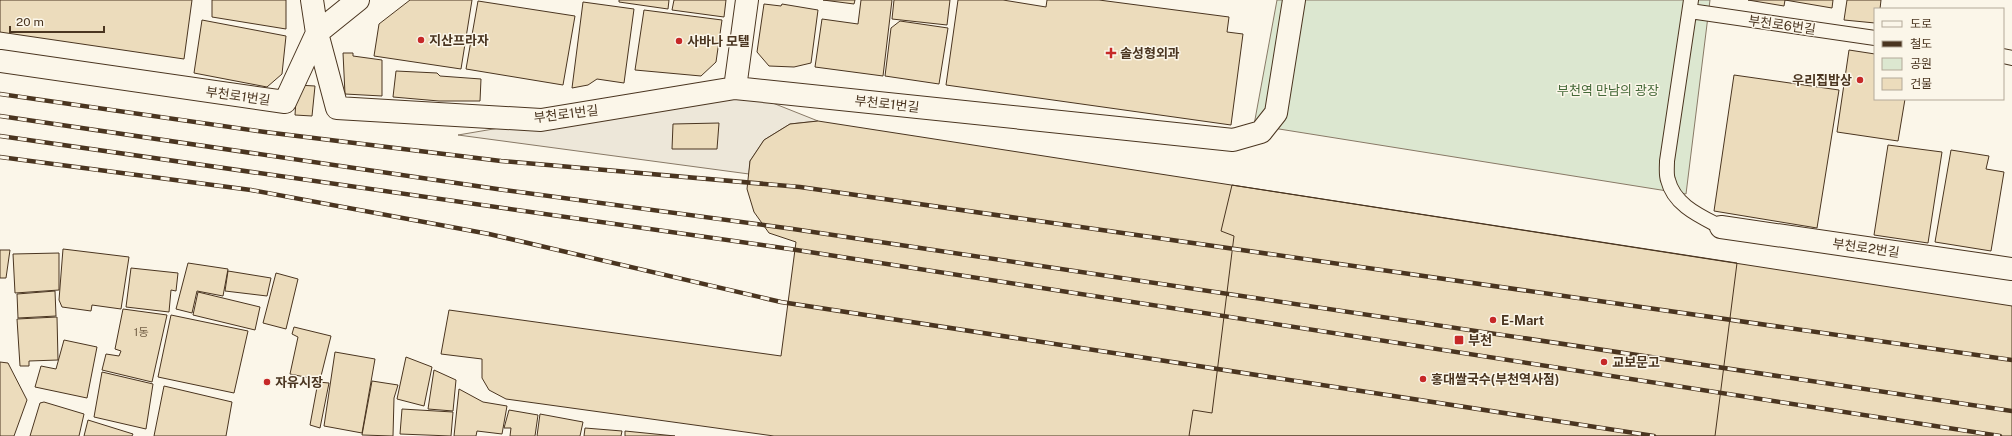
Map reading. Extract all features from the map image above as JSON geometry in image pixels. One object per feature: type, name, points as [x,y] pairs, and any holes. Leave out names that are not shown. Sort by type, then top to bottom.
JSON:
[{"type":"street","points":[[312,0],[317,32],[358,0]]},
{"type":"street","points":[[735,88],[747,0]]},
{"type":"street","name":"부천로1번길","points":[[317,32],[337,108],[541,120],[735,88],[1233,140],[1261,132],[1276,114],[1294,0]]},
{"type":"street","name":"부천로1번길","points":[[0,61],[285,102],[317,32]]},
{"type":"street","name":"부천로2번길","points":[[1721,228],[2012,269]]},
{"type":"lane","name":"부천로6번길","points":[[1690,6],[1874,38]]},
{"type":"lane","points":[[1690,6],[1667,161],[1668,180],[1677,199],[1685,206],[1721,228]]},
{"type":"green space","name":"부천역 만남의 광장","points":[[1277,0],[1710,0],[1686,194],[1254,125]]},
{"type":"shaded area","points":[[735,88],[818,121],[790,124],[764,140],[750,161],[749,174],[458,135]]},
{"type":"building","points":[[0,0],[192,0],[184,59],[0,32]]},
{"type":"building","points":[[212,0],[286,0],[286,29],[212,17]]},
{"type":"building","name":"지산프라자","points":[[410,0],[472,0],[461,69],[374,56],[379,24]]},
{"type":"building","points":[[619,0],[669,0],[668,9],[619,2]]},
{"type":"building","points":[[674,0],[726,0],[724,17],[672,10]]},
{"type":"building","points":[[823,0],[855,0],[854,4]]},
{"type":"building","points":[[861,0],[892,0],[883,76],[815,67],[822,19],[858,24]]},
{"type":"building","points":[[894,0],[950,0],[947,25],[892,19]]},
{"type":"building","points":[[958,0],[1003,0],[1046,7],[1047,0],[1099,0],[1229,17],[1227,32],[1243,34],[1231,125],[946,85]]},
{"type":"building","points":[[1748,0],[1785,0],[1784,6]]},
{"type":"building","points":[[1785,0],[1833,0],[1832,8]]},
{"type":"building","points":[[1847,0],[1881,0],[1880,8],[1874,8],[1874,23],[1844,20]]},
{"type":"building","points":[[478,1],[575,16],[563,85],[466,69]]},
{"type":"building","points":[[583,2],[634,9],[624,83],[597,79],[588,85],[572,88]]},
{"type":"building","points":[[764,4],[781,6],[782,4],[818,10],[811,63],[794,67],[769,66],[757,52]]},
{"type":"building","name":"사바나 모텔","points":[[644,10],[722,20],[716,62],[701,76],[635,70]]},
{"type":"building","points":[[202,20],[286,36],[282,74],[267,87],[194,73]]},
{"type":"building","points":[[900,21],[948,28],[939,84],[885,76],[891,28]]},
{"type":"building","name":"우리집밥상","points":[[1849,50],[1874,54],[1874,100],[1905,100],[1898,141],[1837,132]]},
{"type":"building","points":[[343,53],[353,53],[353,56],[382,60],[382,96],[345,94]]},
{"type":"building","points":[[396,71],[437,73],[440,76],[481,79],[480,101],[439,101],[393,97]]},
{"type":"building","points":[[1734,75],[1839,90],[1817,228],[1714,211]]},
{"type":"building","points":[[297,85],[315,86],[312,116],[295,115]]},
{"type":"building","points":[[818,121],[2012,306],[2012,436],[774,436],[506,399],[489,390],[482,378],[482,359],[441,354],[449,310],[781,356],[796,242],[769,233],[754,212],[747,189],[750,161],[764,140],[790,124]]},
{"type":"building","points":[[719,123],[717,149],[672,149],[673,124]]},
{"type":"building","points":[[1888,145],[1942,152],[1928,243],[1874,235]]},
{"type":"building","points":[[1951,150],[1989,156],[1986,169],[2004,172],[1991,251],[1935,242]]},
{"type":"building","points":[[1232,185],[1737,263],[1715,436],[1189,436],[1193,410],[1212,413],[1234,236],[1221,231]]},
{"type":"building","points":[[63,249],[129,257],[121,309],[92,305],[91,311],[62,307],[59,300]]},
{"type":"building","points":[[0,250],[10,250],[6,278],[0,278]]},
{"type":"building","points":[[59,253],[59,290],[15,293],[13,254]]},
{"type":"building","points":[[188,263],[228,269],[223,296],[197,291],[192,313],[176,309]]},
{"type":"building","points":[[131,268],[178,273],[176,291],[171,290],[169,312],[126,307]]},
{"type":"building","points":[[228,271],[271,278],[267,296],[225,291]]},
{"type":"building","points":[[276,273],[298,279],[286,329],[263,323]]},
{"type":"building","points":[[55,291],[56,316],[18,318],[17,294]]},
{"type":"building","points":[[198,292],[260,307],[255,330],[193,315]]},
{"type":"building","points":[[123,309],[167,315],[152,382],[102,370],[106,354],[119,356],[121,351],[115,349]]},
{"type":"building","points":[[171,315],[248,331],[234,393],[158,377]]},
{"type":"building","points":[[57,317],[58,360],[29,361],[29,366],[20,366],[17,319]]},
{"type":"building","points":[[294,327],[331,336],[320,380],[290,374],[298,337],[292,334]]},
{"type":"building","points":[[64,340],[97,347],[87,398],[35,387],[41,366],[56,369]]},
{"type":"building","points":[[335,352],[375,359],[362,433],[324,426]]},
{"type":"building","points":[[406,357],[432,367],[424,406],[397,399]]},
{"type":"building","points":[[0,362],[8,363],[27,400],[14,436],[0,436]]},
{"type":"building","points":[[434,370],[456,380],[453,411],[428,409]]},
{"type":"building","points":[[102,372],[153,384],[146,429],[94,417]]},
{"type":"building","points":[[372,381],[398,385],[394,398],[393,436],[362,435]]},
{"type":"building","points":[[318,382],[329,383],[320,428],[310,425]]},
{"type":"building","points":[[164,386],[232,402],[226,436],[154,436]]},
{"type":"building","points":[[459,389],[483,402],[507,406],[502,434],[477,431],[476,436],[454,436]]},
{"type":"building","points":[[44,402],[84,414],[79,436],[30,436],[40,403]]},
{"type":"building","points":[[402,409],[453,412],[451,436],[400,434]]},
{"type":"building","points":[[509,410],[538,415],[535,436],[510,436],[511,428],[504,428]]},
{"type":"building","points":[[540,414],[583,422],[580,436],[537,436]]},
{"type":"building","points":[[88,420],[133,434],[132,436],[84,436]]},
{"type":"building","points":[[585,428],[622,431],[621,436],[584,436]]},
{"type":"building","points":[[625,431],[675,436],[625,436]]},
{"type":"railway","points":[[0,94],[265,132],[501,161],[800,187],[2012,360]]},
{"type":"railway","points":[[0,116],[497,189],[793,229],[2012,411]]},
{"type":"railway","points":[[0,136],[790,249],[2000,436]]},
{"type":"railway","points":[[0,157],[251,190],[489,234],[781,302],[1654,436]]},
{"type":"place","name":"지산프라자","points":[[421,40]]},
{"type":"place","name":"사바나 모텔","points":[[679,41]]},
{"type":"place","name":"솔성형외과","points":[[1111,53]]},
{"type":"place","name":"우리집밥상","points":[[1860,80]]},
{"type":"place","name":"E-Mart","points":[[1493,320]]},
{"type":"place","name":"부천","points":[[1459,340]]},
{"type":"place","name":"교보문고","points":[[1604,362]]},
{"type":"place","name":"홍대쌀국수(부천역사점)","points":[[1423,379]]},
{"type":"place","name":"자유시장","points":[[267,382]]}]
